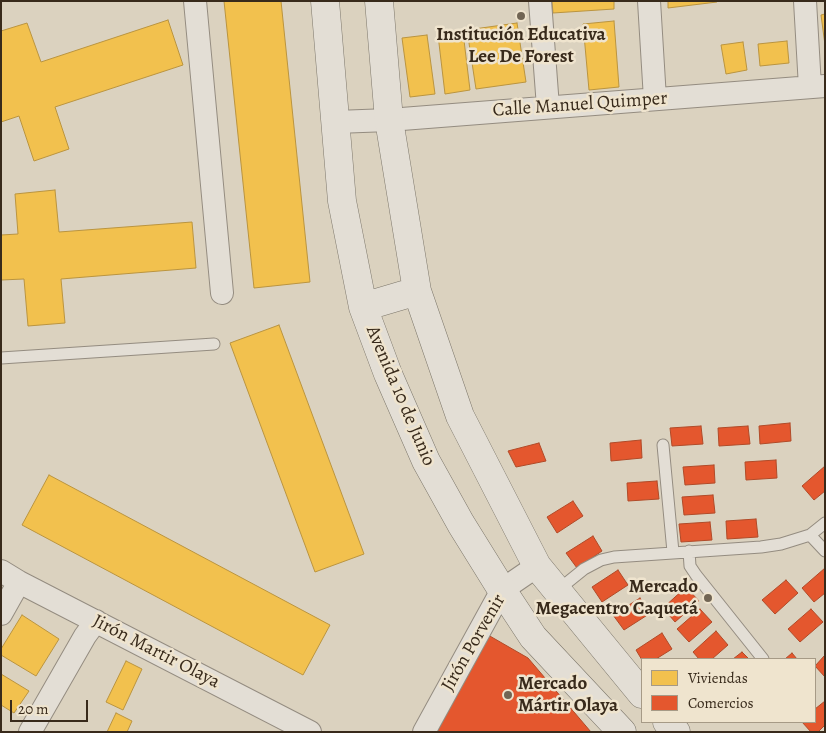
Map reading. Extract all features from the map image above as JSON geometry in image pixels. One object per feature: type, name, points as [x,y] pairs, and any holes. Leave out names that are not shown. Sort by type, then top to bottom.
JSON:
[{"type":"street","points":[[195,1],[222,292]]},
{"type":"street","name":"Avenida 10 de Junio","points":[[325,1],[342,201],[363,307],[388,374],[426,461],[461,524],[502,590],[534,637],[622,732]]},
{"type":"street","points":[[379,1],[389,120],[417,291],[460,416],[537,566],[641,693]]},
{"type":"street","points":[[540,1],[548,107]]},
{"type":"street","points":[[649,1],[655,99]]},
{"type":"street","points":[[805,1],[818,86]]},
{"type":"street","name":"Calle Manuel Quimper","points":[[336,122],[389,120],[818,86]]},
{"type":"street","points":[[363,307],[417,291]]},
{"type":"street","name":"Jirón Porvenir","points":[[424,732],[502,590],[537,566]]},
{"type":"street","points":[[1,614],[10,577]]},
{"type":"street","name":"Jirón Martir Olaya","points":[[10,577],[310,732]]},
{"type":"street","points":[[30,732],[85,636],[96,621]]},
{"type":"lane","points":[[1,358],[214,344]]},
{"type":"lane","points":[[663,445],[673,552]]},
{"type":"lane","points":[[558,590],[584,568],[601,560],[628,554],[761,547],[781,544],[810,535],[825,524]]},
{"type":"lane","points":[[810,535],[825,551]]},
{"type":"lane","points":[[689,551],[690,566],[696,575],[763,658]]},
{"type":"building: Viviendas","points":[[224,1],[281,1],[310,282],[254,288]]},
{"type":"building: Viviendas","points":[[552,1],[614,1],[614,9],[553,13]]},
{"type":"building: Viviendas","points":[[668,1],[717,1],[717,2],[668,8]]},
{"type":"building: Viviendas","points":[[825,14],[825,45],[821,15]]},
{"type":"building: Viviendas","points":[[168,20],[183,65],[55,107],[69,149],[34,161],[19,116],[1,122],[1,31],[27,23],[41,62]]},
{"type":"building: Viviendas","points":[[614,21],[619,87],[589,90],[583,24]]},
{"type":"building: Viviendas","points":[[517,23],[526,82],[476,89],[467,30]]},
{"type":"building: Viviendas","points":[[463,32],[470,90],[445,94],[438,35]]},
{"type":"building: Viviendas","points":[[427,35],[435,94],[410,97],[402,38]]},
{"type":"building: Viviendas","points":[[787,41],[789,63],[760,66],[758,44]]},
{"type":"building: Viviendas","points":[[743,42],[747,70],[726,74],[721,45]]},
{"type":"building: Viviendas","points":[[55,190],[59,232],[192,222],[196,268],[61,279],[65,323],[28,326],[24,279],[1,280],[1,235],[18,234],[15,194]]},
{"type":"building: Viviendas","points":[[279,325],[364,554],[315,572],[230,343]]},
{"type":"building: Viviendas","points":[[49,475],[330,625],[303,675],[22,525]]},
{"type":"building: Viviendas","points":[[22,615],[59,639],[36,676],[1,655],[1,649]]},
{"type":"building: Viviendas","points":[[126,661],[142,669],[123,710],[106,702]]},
{"type":"building: Viviendas","points":[[1,674],[29,691],[14,713],[1,705]]},
{"type":"building: Viviendas","points":[[116,713],[132,721],[127,732],[107,732]]},
{"type":"building: Comercios","points":[[790,423],[791,441],[760,444],[759,426]]},
{"type":"building: Comercios","points":[[701,426],[703,444],[672,446],[670,428]]},
{"type":"building: Comercios","points":[[748,426],[750,444],[719,446],[718,428]]},
{"type":"building: Comercios","points":[[641,440],[642,458],[611,461],[610,443]]},
{"type":"building: Comercios","points":[[539,443],[546,461],[516,467],[508,451]]},
{"type":"building: Comercios","points":[[776,460],[777,478],[746,480],[745,462]]},
{"type":"building: Comercios","points":[[714,465],[715,483],[685,485],[683,467]]},
{"type":"building: Comercios","points":[[825,466],[825,491],[814,500],[802,486]]},
{"type":"building: Comercios","points":[[657,481],[659,499],[628,501],[627,483]]},
{"type":"building: Comercios","points":[[713,495],[715,513],[684,515],[682,497]]},
{"type":"building: Comercios","points":[[573,501],[583,516],[557,533],[547,517]]},
{"type":"building: Comercios","points":[[756,519],[758,537],[727,539],[726,521]]},
{"type":"building: Comercios","points":[[710,522],[712,540],[681,542],[679,524]]},
{"type":"building: Comercios","points":[[593,536],[602,551],[577,568],[566,553]]},
{"type":"building: Comercios","points":[[825,568],[825,593],[814,602],[802,588]]},
{"type":"building: Comercios","points":[[618,570],[628,585],[602,602],[592,587]]},
{"type":"building: Comercios","points":[[786,580],[798,593],[775,614],[762,600]]},
{"type":"building: Comercios","points":[[686,587],[699,601],[675,622],[663,608]]},
{"type":"building: Comercios","points":[[640,598],[649,614],[624,630],[613,615]]},
{"type":"building: Comercios","points":[[700,609],[712,622],[689,642],[677,629]]},
{"type":"building: Comercios","points":[[811,609],[823,622],[800,642],[788,629]]},
{"type":"building: Comercios","points":[[716,631],[728,645],[713,658],[698,658],[693,652]]},
{"type":"building: Comercios","points":[[662,633],[672,649],[658,658],[641,658],[636,650]]},
{"type":"building: Comercios","name":"Mercado Mártir Olaya","points":[[488,635],[528,658],[591,732],[437,732]]},
{"type":"building: Comercios","points":[[742,652],[748,658],[734,658]]},
{"type":"building: Comercios","points":[[792,653],[796,658],[786,658]]},
{"type":"building: Comercios","points":[[825,655],[825,677],[816,667]]},
{"type":"building: Comercios","points":[[825,701],[825,725],[818,732],[811,732],[803,723],[816,723],[816,708]]},
{"type":"place","name":"Institución Educativa Lee De Forest","points":[[521,16]]},
{"type":"place","name":"Mercado Megacentro Caquetá","points":[[708,598]]},
{"type":"place","name":"Mercado Mártir Olaya","points":[[508,695]]}]
